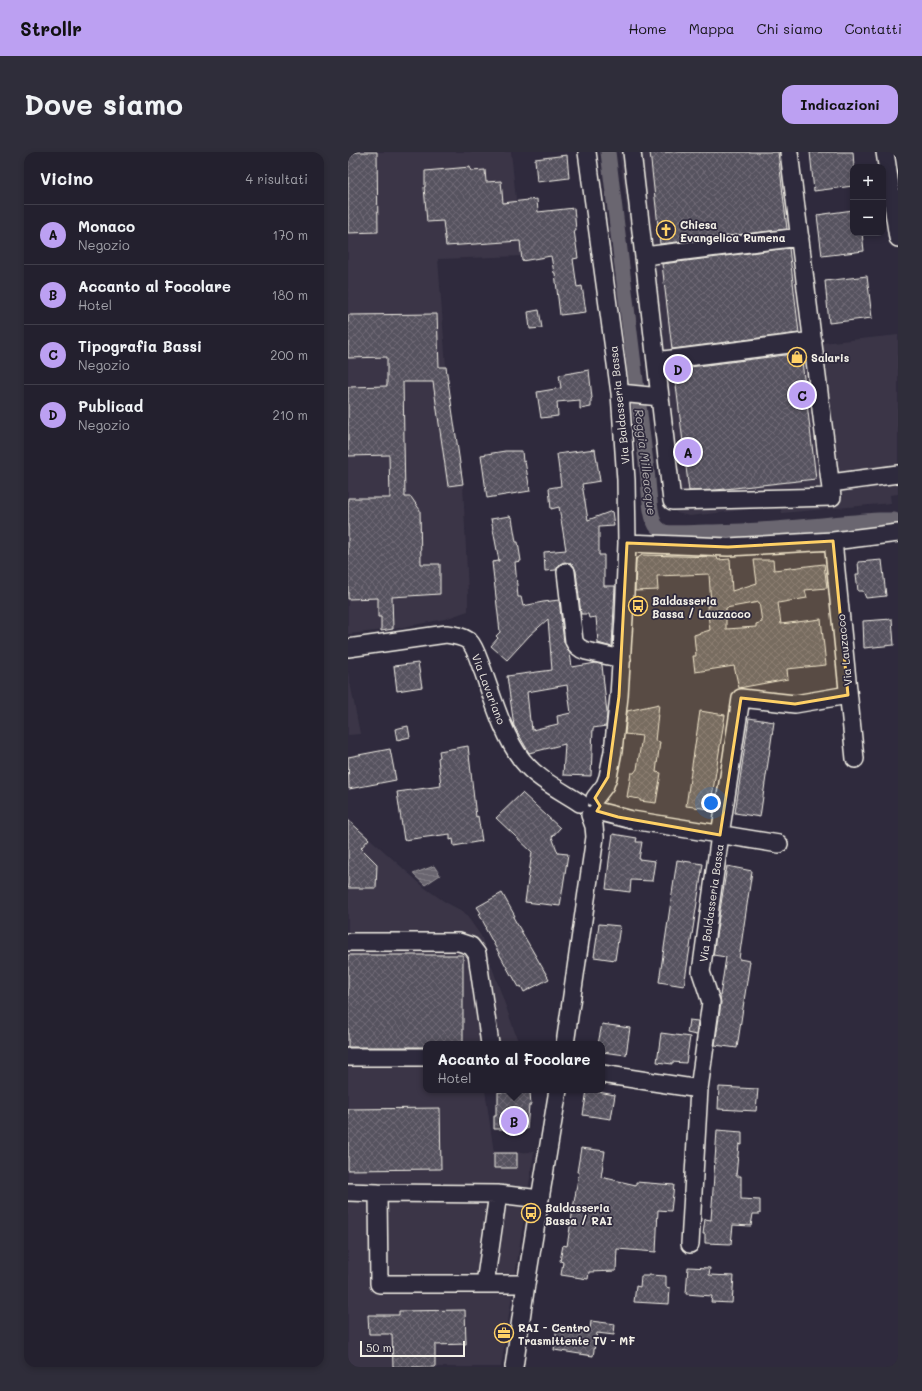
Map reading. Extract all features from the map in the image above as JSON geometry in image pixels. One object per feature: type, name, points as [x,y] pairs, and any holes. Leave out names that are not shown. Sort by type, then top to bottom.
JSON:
[{"type":"street","name":"Via Baldasseria Bassa","points":[[587,152],[638,395],[626,480],[624,618],[622,659],[613,751],[605,786],[591,807],[618,817],[779,844]]},
{"type":"street","points":[[632,152],[656,361],[638,395],[672,501],[832,497],[789,152]]},
{"type":"street","points":[[885,152],[898,238]]},
{"type":"street","points":[[644,256],[800,237]]},
{"type":"street","points":[[656,361],[813,341]]},
{"type":"street","points":[[831,483],[898,474]]},
{"type":"street","points":[[626,543],[728,546],[833,541],[895,533]]},
{"type":"street","name":"Via Lauzacco","points":[[833,541],[855,759]]},
{"type":"street","points":[[566,572],[575,644],[586,652],[622,659]]},
{"type":"street","name":"Via Lavariano","points":[[348,648],[446,634],[455,635],[469,642],[478,658],[513,747],[522,760],[549,784],[591,807]]},
{"type":"street","name":"Via Baldasseria Bassa","points":[[690,1244],[699,1089],[711,1002],[701,972],[741,698],[795,704],[848,695]]},
{"type":"street","points":[[565,1041],[595,837],[591,807]]},
{"type":"street","points":[[348,942],[460,942],[471,946],[475,950],[479,960],[479,975],[490,1041]]},
{"type":"street","points":[[348,1057],[423,1057]]},
{"type":"street","points":[[605,1074],[699,1089]]},
{"type":"street","points":[[514,1367],[558,1093]]},
{"type":"street","points":[[348,1192],[498,1194],[540,1199]]},
{"type":"street","points":[[378,1193],[380,1284],[526,1284]]},
{"type":"street","points":[[485,1284],[498,1194]]},
{"type":"highlighted area","points":[[833,541],[848,695],[795,704],[741,698],[720,835],[618,817],[597,811],[600,806],[595,798],[608,777],[619,696],[627,543],[728,547]]},
{"type":"shaded area","points":[[348,152],[511,152],[522,256],[438,259],[446,367],[463,484],[468,611],[445,619],[393,629],[348,634]]},
{"type":"shaded area","points":[[619,152],[799,152],[822,343],[898,335],[898,494],[890,495],[891,503],[782,513],[780,506],[689,516],[677,513],[668,505],[666,501]]},
{"type":"shaded area","points":[[348,672],[360,734],[348,735]]},
{"type":"shaded area","points":[[348,819],[425,888],[445,902],[464,912],[481,936],[518,1041],[423,1041],[423,1093],[485,1093],[494,1153],[534,1152],[501,1367],[348,1367]]},
{"type":"shaded area","points":[[434,866],[440,875],[425,885],[413,874]]},
{"type":"building","points":[[348,152],[377,152],[378,232],[348,233]]},
{"type":"building","points":[[650,152],[778,152],[787,229],[660,244]]},
{"type":"building","points":[[810,152],[853,152],[854,164],[850,164],[850,186],[814,191]]},
{"type":"building","points":[[567,155],[569,178],[537,182],[535,159]]},
{"type":"building","points":[[470,167],[471,171],[485,170],[486,182],[501,181],[503,203],[537,199],[538,212],[574,208],[576,230],[574,230],[578,258],[573,259],[577,287],[582,286],[586,312],[560,315],[555,273],[551,256],[522,261],[520,241],[446,246],[443,221],[427,222],[424,187],[425,171]]},
{"type":"building","points":[[850,210],[850,236],[862,236],[864,251],[822,256],[817,215]]},
{"type":"building","points":[[789,248],[799,333],[672,349],[662,264]]},
{"type":"building","points":[[867,276],[872,318],[829,323],[825,281]]},
{"type":"building","points":[[539,310],[542,328],[530,329],[528,312]]},
{"type":"building","points":[[437,314],[439,367],[446,367],[463,484],[448,486],[433,382],[403,382],[405,497],[411,497],[420,510],[421,564],[440,564],[440,594],[392,597],[393,629],[381,631],[381,617],[378,617],[378,598],[348,599],[348,498],[390,498],[389,455],[348,456],[348,387],[387,386],[387,357],[348,358],[348,315]]},
{"type":"building","points":[[801,353],[816,479],[716,490],[689,491],[674,369]]},
{"type":"building","points":[[589,370],[592,398],[591,407],[580,409],[580,400],[557,402],[558,416],[541,418],[537,392],[561,388],[559,375]]},
{"type":"building","points":[[595,449],[600,481],[582,484],[588,520],[612,511],[614,526],[599,527],[599,555],[604,555],[604,586],[615,586],[612,647],[598,643],[596,617],[589,618],[588,614],[581,614],[576,571],[574,566],[570,563],[564,562],[560,564],[556,570],[545,571],[544,552],[566,550],[559,507],[551,509],[549,488],[561,486],[557,454]]},
{"type":"building","points":[[505,451],[522,451],[530,491],[487,498],[481,455]]},
{"type":"building","points":[[510,516],[512,518],[521,561],[515,562],[518,597],[521,597],[523,606],[559,600],[564,642],[570,653],[572,667],[596,663],[602,665],[607,713],[606,726],[593,728],[591,776],[563,775],[565,744],[529,753],[514,726],[507,676],[552,670],[548,619],[530,635],[507,660],[491,646],[498,638],[496,636],[500,632],[492,562],[499,561],[491,519]],"holes":[[[567,685],[571,713],[557,716],[558,724],[532,730],[527,692]]]},
{"type":"building","points":[[642,555],[717,557],[718,560],[730,559],[732,591],[757,583],[754,560],[773,560],[774,570],[824,564],[827,588],[805,590],[807,598],[778,603],[781,624],[821,619],[826,665],[787,669],[788,679],[739,688],[734,666],[695,672],[693,656],[696,656],[694,635],[710,630],[707,606],[711,605],[709,574],[657,576],[658,590],[635,591],[636,559]],"holes":[[[759,602],[762,622],[756,624],[756,627],[726,629],[726,608]]]},
{"type":"building","points":[[882,560],[886,596],[866,598],[863,591],[858,591],[856,574],[859,574],[858,562]]},
{"type":"building","points":[[892,619],[894,645],[864,648],[863,621]]},
{"type":"building","points":[[418,663],[422,687],[397,691],[394,666]]},
{"type":"building","points":[[659,704],[655,741],[660,742],[656,772],[661,773],[656,803],[640,801],[640,799],[627,797],[631,773],[634,773],[637,769],[642,736],[625,734],[627,711]]},
{"type":"building","points":[[700,711],[725,715],[710,809],[686,806]]},
{"type":"building","points":[[749,718],[774,722],[760,817],[735,813]]},
{"type":"building","points":[[408,726],[410,737],[397,740],[395,729]]},
{"type":"building","points":[[468,746],[476,817],[478,816],[482,841],[454,846],[453,839],[450,840],[450,834],[404,840],[397,792],[441,786],[438,758],[440,757],[439,751]]},
{"type":"building","points":[[390,749],[396,780],[349,789],[348,757]]},
{"type":"building","points":[[522,793],[560,828],[552,837],[558,853],[568,854],[560,906],[525,902],[532,852],[496,818]]},
{"type":"building","points":[[348,820],[369,839],[361,848],[377,864],[376,888],[348,888]]},
{"type":"building","points":[[613,834],[637,838],[636,842],[642,842],[639,859],[655,861],[652,881],[631,880],[630,892],[606,889]]},
{"type":"building","points":[[677,860],[703,864],[684,986],[659,982]]},
{"type":"building","points":[[727,866],[752,871],[739,959],[750,961],[737,1048],[715,1045],[726,957],[713,955]]},
{"type":"building","points":[[502,893],[515,916],[513,917],[549,979],[524,992],[521,986],[519,987],[511,975],[485,928],[486,927],[479,914],[481,913],[477,907]]},
{"type":"building","points":[[599,924],[620,926],[615,960],[594,957]]},
{"type":"building","points":[[348,955],[463,955],[463,1041],[423,1041],[423,1047],[348,1047]]},
{"type":"building","points":[[689,1020],[698,1021],[696,1035],[687,1033]]},
{"type":"building","points":[[602,1024],[630,1028],[626,1055],[605,1052],[605,1041],[599,1041]]},
{"type":"building","points":[[661,1033],[690,1037],[686,1063],[672,1062],[672,1064],[657,1062]]},
{"type":"building","points":[[719,1087],[758,1089],[756,1111],[718,1109]]},
{"type":"building","points":[[498,1093],[530,1093],[531,1105],[529,1105],[527,1129],[494,1129],[494,1116],[496,1116],[496,1104],[498,1104]]},
{"type":"building","points":[[587,1093],[604,1093],[615,1095],[611,1119],[583,1115]]},
{"type":"building","points":[[440,1108],[441,1169],[348,1170],[348,1109]]},
{"type":"building","points":[[717,1130],[742,1132],[742,1145],[739,1144],[736,1176],[741,1176],[741,1199],[760,1200],[760,1214],[753,1214],[751,1226],[733,1225],[731,1244],[705,1243],[705,1234],[703,1234],[705,1219],[711,1220]]},
{"type":"building","points":[[581,1148],[605,1151],[601,1177],[636,1185],[636,1182],[674,1185],[671,1211],[658,1210],[656,1252],[617,1249],[616,1271],[589,1272],[588,1279],[561,1275],[563,1262],[560,1261],[563,1245],[567,1246],[579,1172],[577,1172]]},
{"type":"building","points":[[494,1153],[517,1153],[517,1168],[494,1168]]},
{"type":"building","points":[[688,1267],[710,1268],[709,1275],[734,1276],[732,1303],[711,1302],[712,1296],[686,1294]]},
{"type":"building","points":[[641,1276],[666,1276],[666,1287],[670,1288],[669,1304],[634,1302],[636,1286],[640,1287]]},
{"type":"building","points":[[465,1310],[466,1344],[435,1345],[435,1367],[393,1367],[392,1334],[369,1334],[368,1315],[399,1315],[399,1311]]},
{"type":"building","points":[[591,1321],[615,1324],[614,1335],[597,1333],[593,1356],[554,1350],[557,1325],[590,1330]]},
{"type":"waterway","name":"Roggia Milleacque","points":[[608,152],[652,517],[657,527],[668,533],[728,532],[879,520],[894,520],[898,527]]},
{"type":"place","name":"Chiesa Evangelica Rumena","points":[[666,230]]},
{"type":"place","name":"Salaris","points":[[797,357]]},
{"type":"place","name":"Publicad","points":[[678,369]]},
{"type":"place","name":"Tipografia Bassi","points":[[802,395]]},
{"type":"place","name":"Monaco","points":[[688,452]]},
{"type":"place","name":"Baldasseria Bassa / Lauzacco","points":[[638,606]]},
{"type":"place","name":"Accanto al Focolare","points":[[514,1121]]},
{"type":"place","name":"Baldasseria Bassa / RAI","points":[[531,1213]]},
{"type":"place","name":"RAI - Centro Trasmittente TV - MF","points":[[504,1333]]}]
